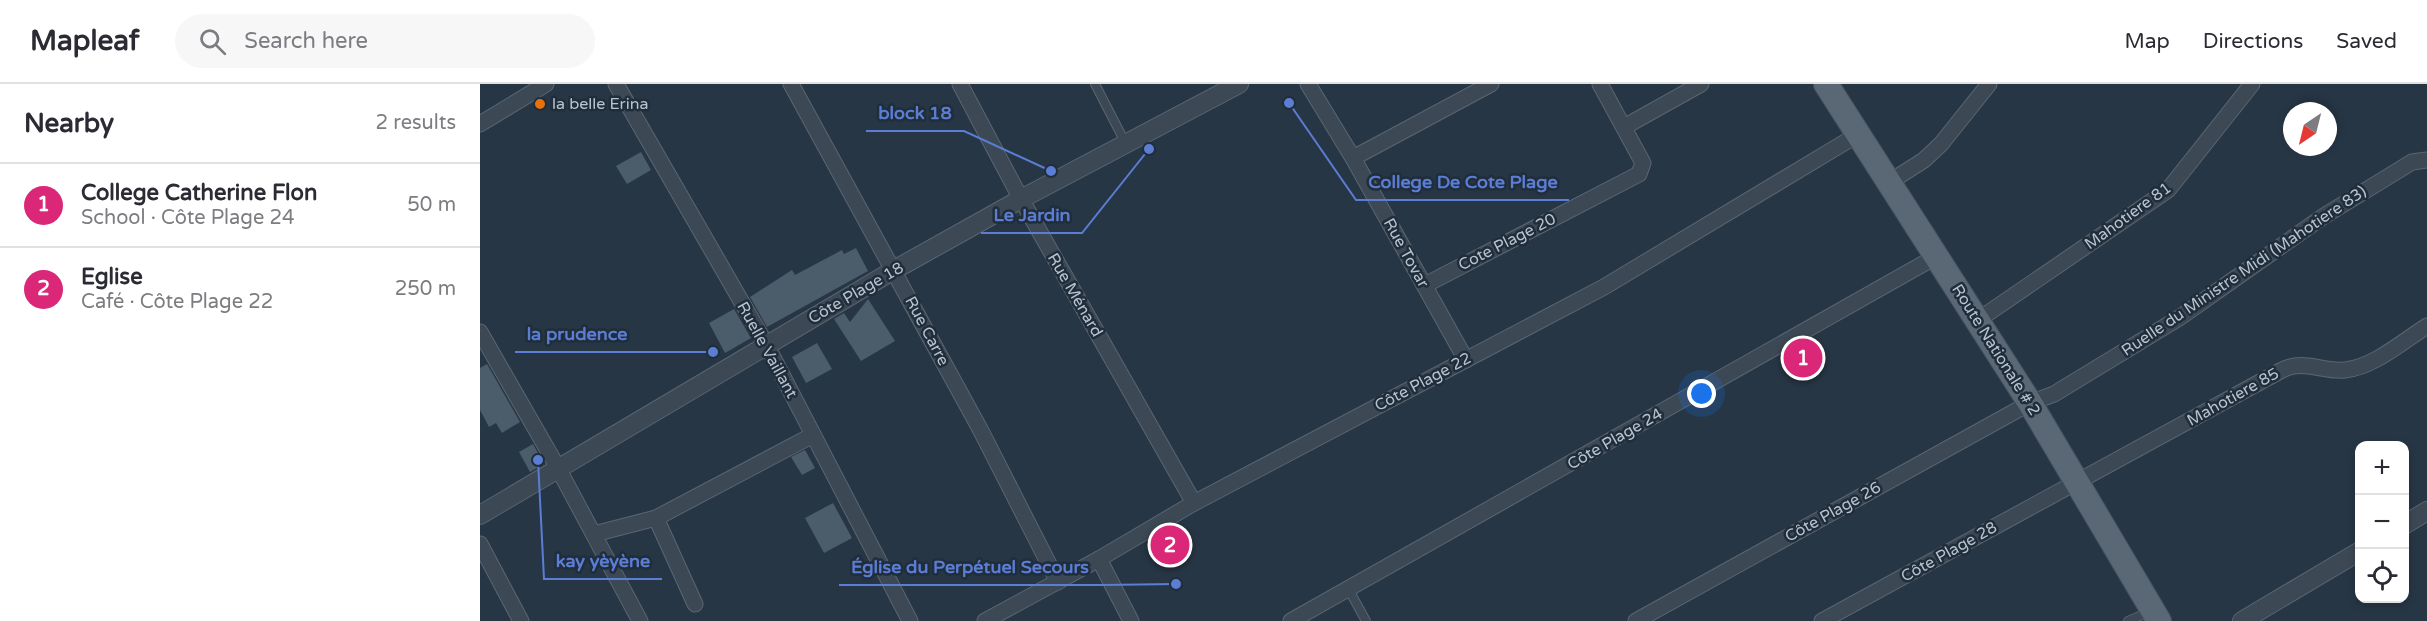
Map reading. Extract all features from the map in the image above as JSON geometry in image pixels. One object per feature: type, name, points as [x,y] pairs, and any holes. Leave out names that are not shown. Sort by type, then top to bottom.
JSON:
[{"type":"main road","name":"Route Nationale # 2","points":[[1826,84],[2030,403],[2156,616]]},
{"type":"street","points":[[480,124],[546,84]]},
{"type":"street","name":"Ruelle Vaillant","points":[[616,84],[767,346],[910,621]]},
{"type":"street","name":"Rue Carre","points":[[791,84],[894,270],[1058,582]]},
{"type":"street","name":"Rue Ménard","points":[[960,84],[1021,199],[1194,503]]},
{"type":"street","name":"Rue Tovar","points":[[1308,84],[1353,158],[1467,360]]},
{"type":"street","points":[[1353,158],[1491,84]]},
{"type":"street","name":"Cote Plage 20","points":[[1425,285],[1639,174],[1643,163],[1600,84]]},
{"type":"street","points":[[1624,127],[1701,84]]},
{"type":"street","points":[[1888,183],[1924,160],[1941,144],[1989,84]]},
{"type":"street","name":"Mahotiere 81","points":[[1978,320],[2168,190],[2252,84]]},
{"type":"street","name":"Côte Plage 18","points":[[480,515],[894,270],[1021,199],[1126,145],[1227,87]]},
{"type":"street","name":"Côte Plage 22","points":[[985,621],[1100,559],[1194,503],[1604,286],[1857,135]]},
{"type":"street","name":"Ruelle du Ministre Midi (Mahotiere 83)","points":[[2030,403],[2054,394],[2179,318],[2324,216],[2412,162],[2427,160]]},
{"type":"street","name":"Côte Plage 24","points":[[1291,621],[1937,256]]},
{"type":"street","name":"Mahotiere 85","points":[[2077,483],[2292,365],[2301,363],[2344,370],[2354,368],[2367,363],[2427,326]]},
{"type":"street","points":[[480,332],[558,468],[640,621]]},
{"type":"street","name":"Côte Plage 26","points":[[1636,621],[2030,403]]},
{"type":"street","points":[[594,534],[656,518],[813,435]]},
{"type":"street","name":"Côte Plage 28","points":[[1822,621],[2077,483]]},
{"type":"street","points":[[2409,522],[2427,511]]},
{"type":"street","points":[[656,518],[695,604]]},
{"type":"street","points":[[480,544],[521,621]]},
{"type":"street","points":[[2242,621],[2355,554]]},
{"type":"street","points":[[1100,559],[1131,621]]},
{"type":"lane","points":[[1095,84],[1126,145]]},
{"type":"lane","points":[[1349,590],[1366,621]]},
{"type":"lane","points":[[2127,621],[2156,616]]},
{"type":"building","points":[[641,152],[651,170],[627,184],[616,166]]},
{"type":"building","points":[[856,248],[868,271],[767,327],[750,297],[792,270],[795,275],[842,250],[844,254]]},
{"type":"building","points":[[868,299],[895,341],[861,361],[834,319],[844,313],[850,322]]},
{"type":"building","points":[[734,309],[751,338],[725,353],[709,323]]},
{"type":"building","points":[[817,343],[832,369],[806,383],[792,357]]},
{"type":"building","points":[[487,364],[520,422],[502,433],[496,423],[489,427],[480,410],[480,368]]},
{"type":"building","points":[[533,444],[544,464],[530,472],[519,452]]},
{"type":"building","points":[[805,450],[815,468],[802,475],[791,457]]},
{"type":"building","points":[[833,503],[852,538],[824,553],[805,518]]},
{"type":"place","name":"College De Cote Plage","points":[[1289,103]]},
{"type":"place","name":"la belle Erina","points":[[540,104]]},
{"type":"place","name":"Le Jardin","points":[[1149,149]]},
{"type":"place","name":"block 18","points":[[1051,171]]},
{"type":"place","name":"la prudence","points":[[713,352]]},
{"type":"place","name":"College Catherine Flon","points":[[1803,358]]},
{"type":"place","name":"kay yèyène","points":[[538,460]]},
{"type":"place","name":"Eglise","points":[[1170,545]]},
{"type":"place","name":"Église du Perpétuel Secours","points":[[1176,584]]}]
